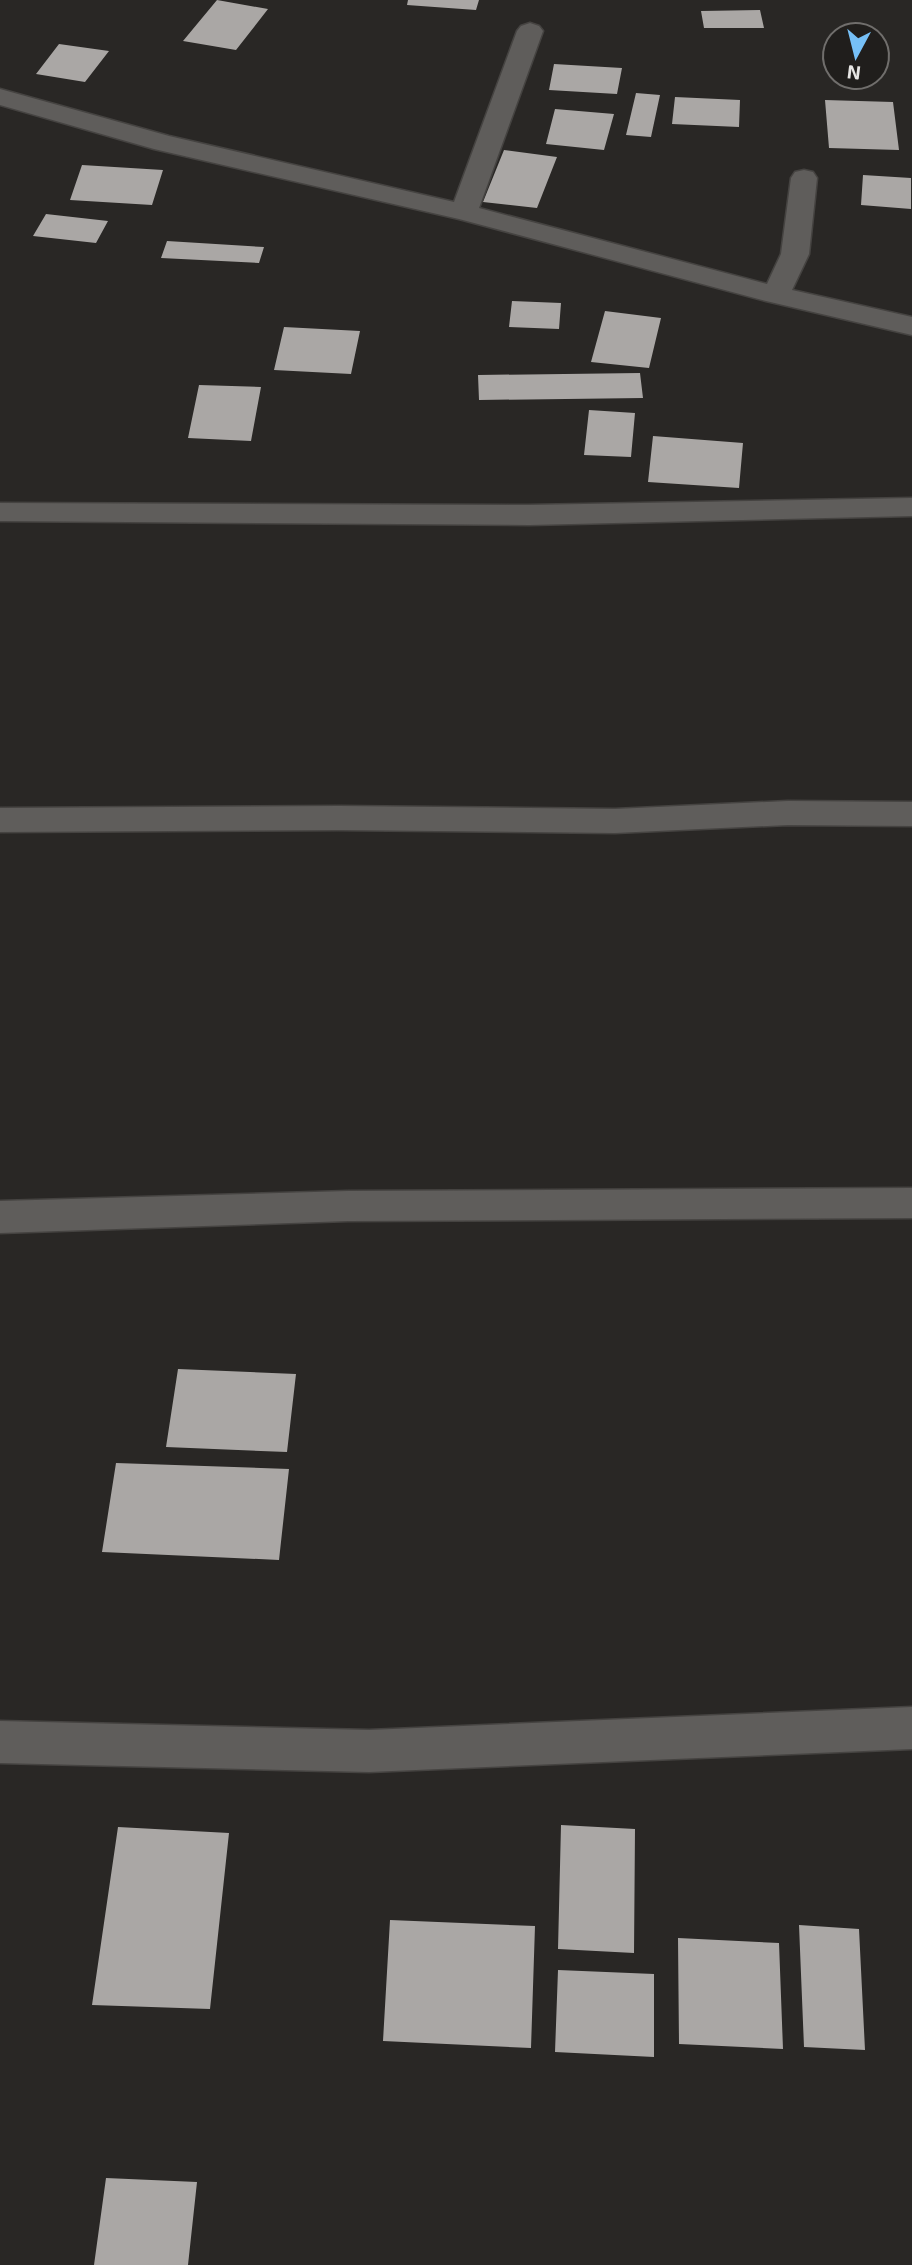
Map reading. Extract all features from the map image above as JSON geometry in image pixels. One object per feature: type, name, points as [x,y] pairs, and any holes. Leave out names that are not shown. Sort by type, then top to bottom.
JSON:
[{"type":"street","points":[[464,212],[530,31]]},
{"type":"street","points":[[0,97],[163,143],[464,212],[776,295],[912,326]]},
{"type":"street","points":[[776,295],[795,254],[804,178]]},
{"type":"street","points":[[0,513],[529,515],[912,507]]},
{"type":"street","points":[[0,820],[339,818],[615,821],[788,813],[912,814]]},
{"type":"street","points":[[0,1217],[348,1206],[912,1203]]},
{"type":"street","points":[[0,1742],[369,1751],[912,1728]]},
{"type":"building","points":[[217,0],[268,9],[236,50],[183,41]]},
{"type":"building","points":[[408,0],[479,0],[476,10],[407,5]]},
{"type":"building","points":[[760,10],[764,28],[704,28],[701,11]]},
{"type":"building","points":[[59,44],[109,51],[85,82],[36,74]]},
{"type":"building","points":[[554,64],[622,68],[617,94],[549,90]]},
{"type":"building","points":[[636,93],[660,95],[651,137],[626,135]]},
{"type":"building","points":[[675,97],[740,100],[739,127],[672,124]]},
{"type":"building","points":[[825,100],[893,102],[899,150],[829,148]]},
{"type":"building","points":[[555,109],[614,114],[604,150],[546,144]]},
{"type":"building","points":[[504,150],[557,157],[537,208],[483,202]]},
{"type":"building","points":[[82,165],[163,170],[152,205],[70,200]]},
{"type":"building","points":[[863,175],[911,178],[911,209],[861,205]]},
{"type":"building","points":[[46,214],[108,221],[96,243],[33,236]]},
{"type":"building","points":[[167,241],[264,247],[259,263],[161,258]]},
{"type":"building","points":[[512,301],[561,303],[559,329],[509,327]]},
{"type":"building","points":[[605,311],[661,318],[649,368],[591,362]]},
{"type":"building","points":[[284,327],[360,331],[351,374],[274,370]]},
{"type":"building","points":[[640,373],[643,398],[479,400],[478,375]]},
{"type":"building","points":[[199,385],[261,387],[251,441],[188,438]]},
{"type":"building","points":[[589,410],[635,413],[631,457],[584,455]]},
{"type":"building","points":[[653,436],[743,443],[739,488],[648,482]]},
{"type":"building","points":[[178,1369],[296,1374],[287,1452],[166,1447]]},
{"type":"building","points":[[116,1463],[289,1469],[279,1560],[102,1552]]},
{"type":"building","points":[[561,1825],[635,1829],[634,1953],[558,1949]]},
{"type":"building","points":[[118,1827],[229,1833],[210,2009],[92,2005]]},
{"type":"building","points":[[390,1920],[535,1926],[531,2048],[383,2041]]},
{"type":"building","points":[[799,1925],[859,1929],[865,2050],[804,2047]]},
{"type":"building","points":[[678,1938],[779,1943],[783,2049],[679,2044]]},
{"type":"building","points":[[558,1970],[654,1974],[654,2057],[555,2052]]},
{"type":"building","points":[[106,2178],[197,2182],[188,2265],[94,2265]]}]
